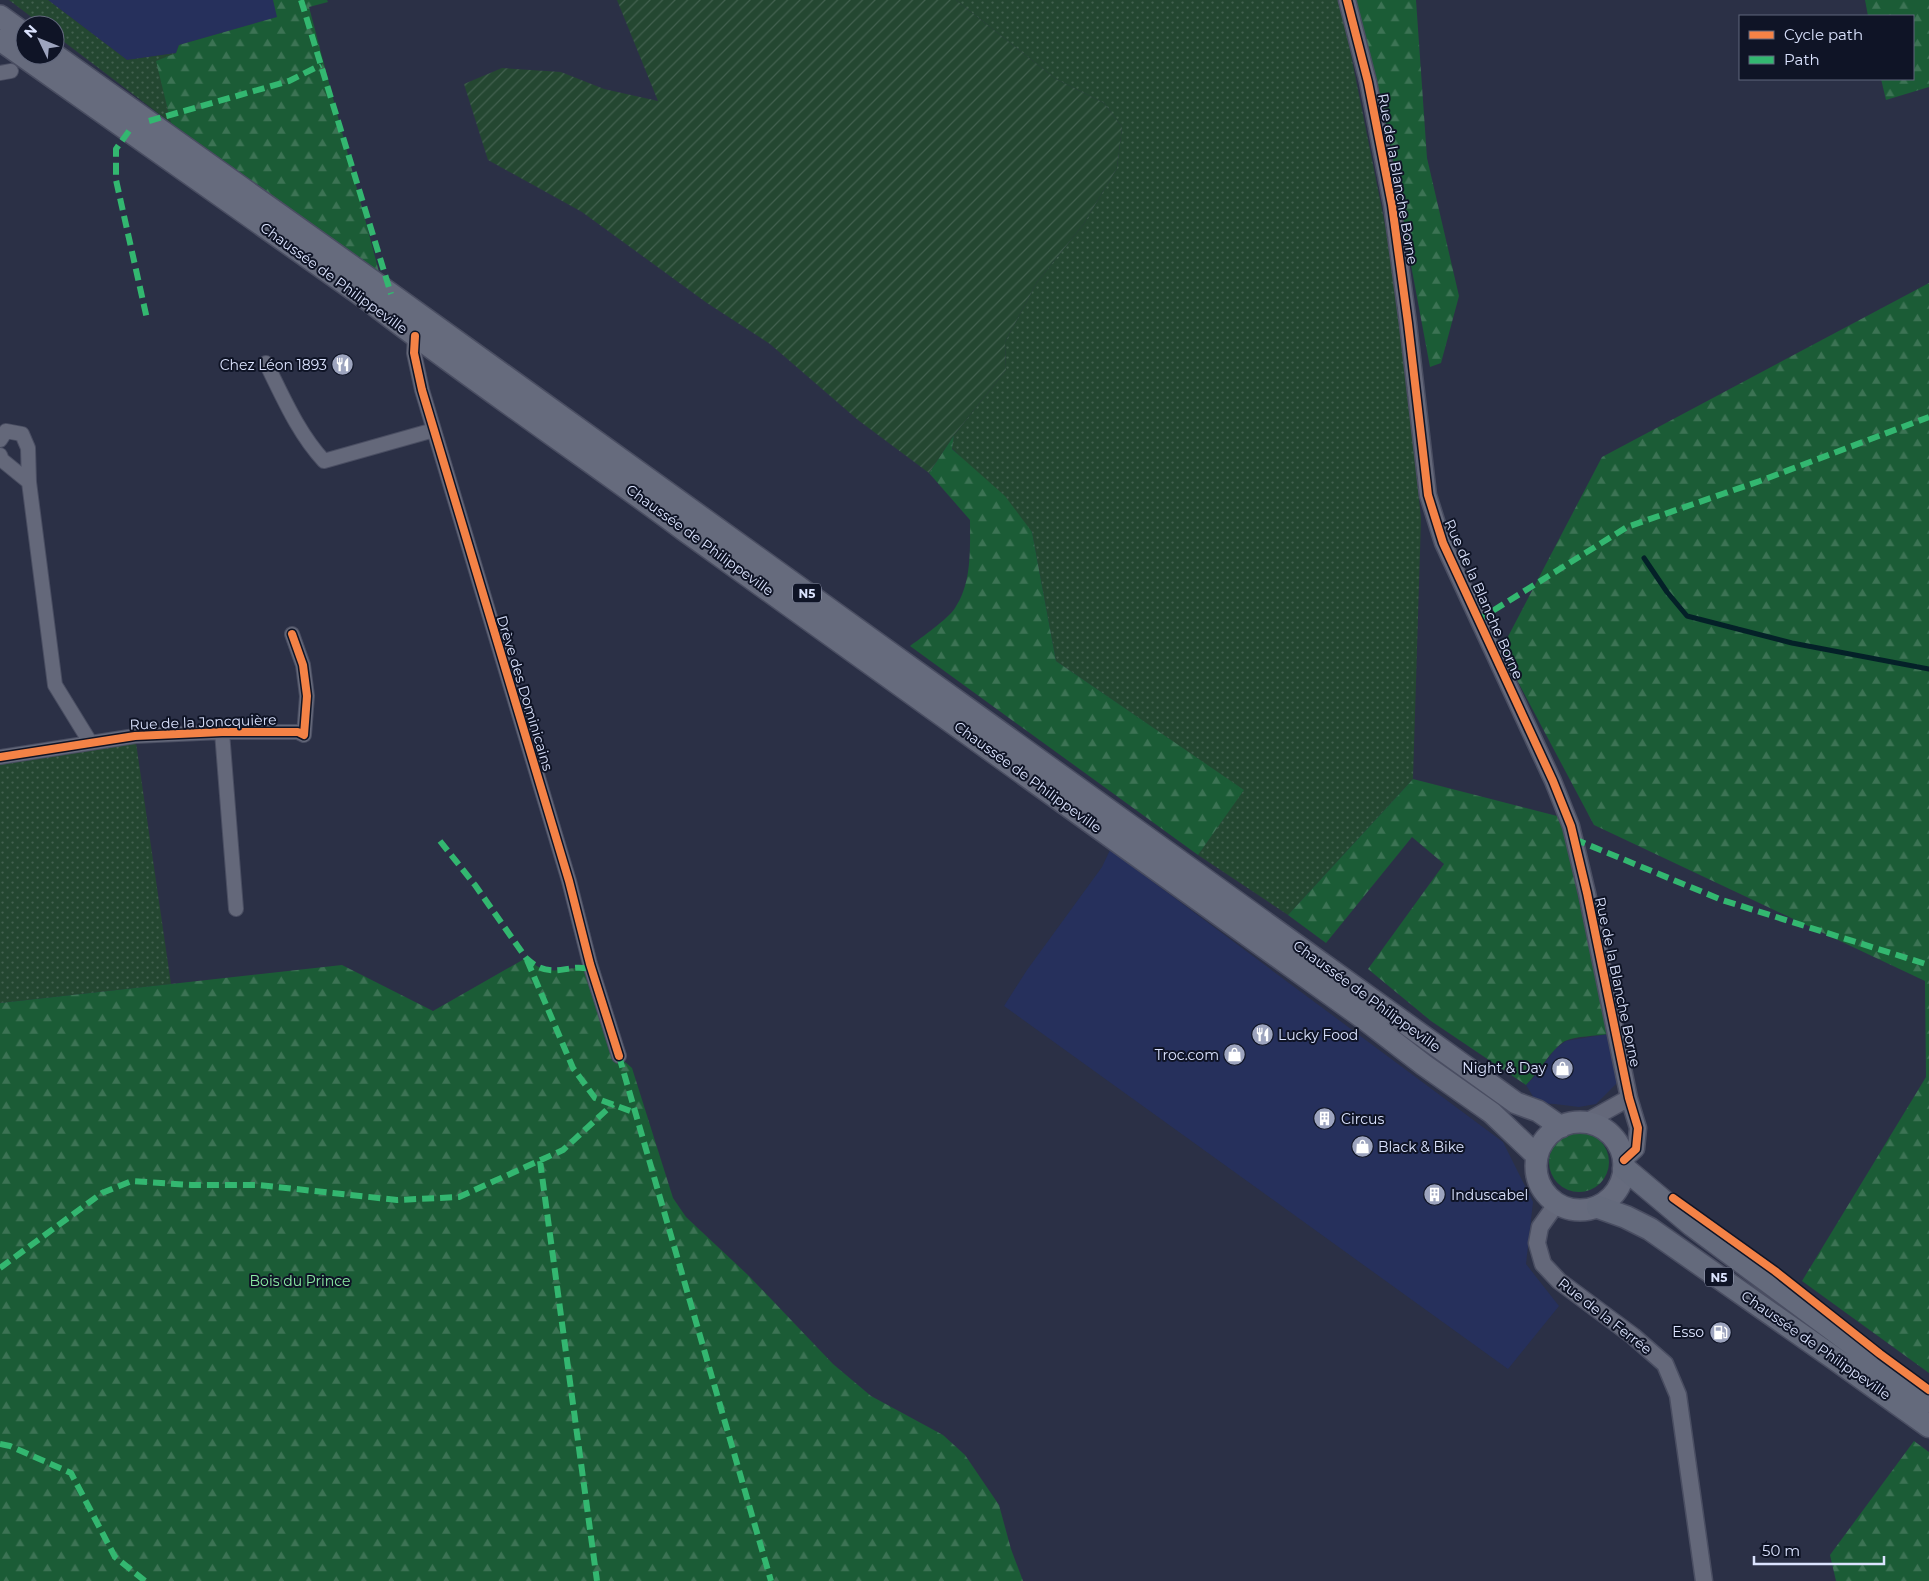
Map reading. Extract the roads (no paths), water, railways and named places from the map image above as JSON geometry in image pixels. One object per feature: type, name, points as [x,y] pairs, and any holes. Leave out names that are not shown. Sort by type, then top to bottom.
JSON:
[{"type":"highway","name":"Chaussée de Philippeville","points":[[1624,1164],[1692,1225],[1929,1401]]},
{"type":"highway","name":"Chaussée de Philippeville","points":[[1598,1207],[1626,1216],[1650,1229],[1929,1426]]},
{"type":"main road","points":[[0,16],[15,27]]},
{"type":"main road","name":"Chaussée de Philippeville","points":[[0,40],[584,455],[684,530],[1355,1013],[1492,1113],[1538,1156]]},
{"type":"main road","name":"Chaussée de Philippeville","points":[[65,62],[391,294],[1516,1104],[1538,1111],[1561,1126]]},
{"type":"main road","points":[[1557,1203],[1546,1194],[1536,1170],[1542,1144],[1550,1134],[1561,1126],[1586,1122]]},
{"type":"main road","name":"N5","points":[[1586,1122],[1602,1128],[1610,1134],[1621,1150],[1624,1164]]},
{"type":"main road","points":[[1598,1207],[1616,1191],[1622,1180],[1624,1164]]},
{"type":"main road","name":"N5","points":[[1557,1203],[1570,1209],[1584,1210],[1598,1207]]},
{"type":"street","name":"Rue de la Blanche Borne","points":[[1347,0],[1368,82],[1392,205],[1428,495],[1443,543],[1553,781],[1571,826],[1587,893],[1629,1098],[1638,1128],[1636,1149],[1624,1164]]},
{"type":"street","name":"Drève des Dominicains","points":[[415,336],[414,353],[422,390],[569,881],[590,964],[619,1056]]},
{"type":"street","points":[[266,363],[286,405],[310,446],[324,461],[434,430]]},
{"type":"street","points":[[0,440],[6,431],[22,434],[28,448],[29,482],[55,685],[90,742]]},
{"type":"street","points":[[0,455],[2,460],[29,482]]},
{"type":"street","name":"Rue de la Joncquière","points":[[0,757],[135,736],[222,732],[298,732],[304,736],[307,696],[303,665],[292,634]]},
{"type":"street","name":"Rue de la Joncquière","points":[[222,732],[236,909]]},
{"type":"street","points":[[1586,1122],[1629,1098]]},
{"type":"street","name":"Rue de la Ferrée","points":[[1557,1203],[1540,1227],[1537,1243],[1543,1264],[1558,1281],[1633,1336],[1664,1364],[1678,1395],[1704,1581]]},
{"type":"waterway","points":[[1644,558],[1667,592],[1687,616],[1792,643],[1929,669]]},
{"type":"place","name":"Chez Léon 1893","points":[[343,365]]},
{"type":"place","name":"Lucky Food","points":[[1262,1035]]},
{"type":"place","name":"Troc.com","points":[[1235,1055]]},
{"type":"place","name":"Night & Day","points":[[1562,1068]]},
{"type":"place","name":"Circus","points":[[1325,1119]]},
{"type":"place","name":"Black & Bike","points":[[1362,1147]]},
{"type":"place","name":"Induscabel","points":[[1435,1195]]},
{"type":"place","name":"Esso","points":[[1720,1332]]},
{"type":"park label","name":"Bois du Prince","points":[[300,1281]]}]
